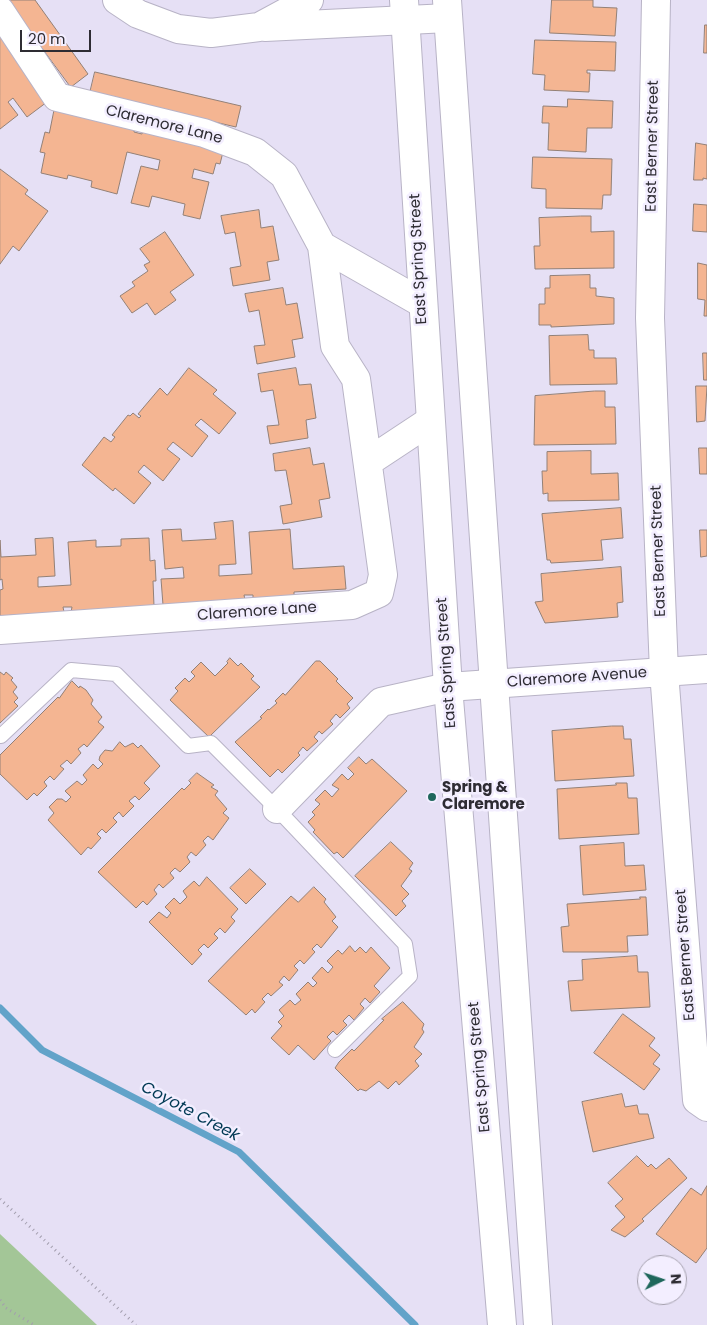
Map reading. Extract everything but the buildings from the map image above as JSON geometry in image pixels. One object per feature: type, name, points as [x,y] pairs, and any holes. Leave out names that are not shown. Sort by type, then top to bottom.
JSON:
[{"type":"main road","points":[[117,0],[138,14],[178,28],[211,32],[405,10],[448,9],[496,684],[538,1325]]},
{"type":"main road","points":[[259,27],[309,0]]},
{"type":"main road","name":"East Berner Street","points":[[656,0],[650,318],[664,672],[702,1104]]},
{"type":"main road","name":"East Spring Street","points":[[405,10],[422,303],[448,687],[502,1325]]},
{"type":"main road","name":"Claremore Lane","points":[[0,12],[57,97],[204,133],[255,152],[284,175],[322,246],[335,346],[356,379],[383,575],[379,593],[352,605],[0,630]]},
{"type":"main road","points":[[322,246],[422,303]]},
{"type":"main road","points":[[368,462],[430,421]]},
{"type":"main road","name":"Claremore Avenue","points":[[448,687],[707,669]]},
{"type":"main road","points":[[277,809],[381,702],[448,687]]},
{"type":"lane","points":[[1,736],[71,670],[116,674],[188,746],[211,743],[277,809],[405,944],[410,976],[334,1050]]},
{"type":"path","points":[[0,1199],[136,1325]]},
{"type":"path","points":[[0,1300],[6,1308],[34,1325]]},
{"type":"green space","points":[[0,1234],[97,1325],[0,1325]]},
{"type":"waterway","name":"Coyote Creek","points":[[0,1008],[42,1050],[239,1152],[415,1325]]},
{"type":"place","name":"Spring & Claremore","points":[[432,797]]}]
